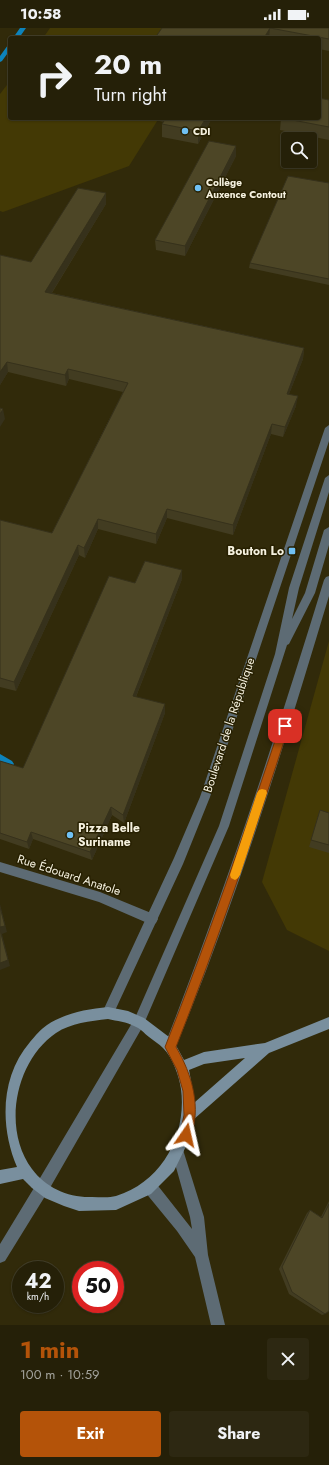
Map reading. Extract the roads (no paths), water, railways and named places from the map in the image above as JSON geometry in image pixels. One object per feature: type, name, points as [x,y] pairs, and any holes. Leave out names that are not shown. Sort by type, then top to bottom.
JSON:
[{"type":"main road","points":[[108,1013],[124,1016],[139,1022],[156,1032],[170,1047],[182,1067],[188,1091],[189,1115],[186,1135],[178,1154],[166,1172],[150,1187],[124,1202],[96,1206],[67,1202],[42,1188],[26,1172],[11,1143],[4,1116],[13,1079],[29,1050],[52,1029],[80,1016],[108,1013]]},
{"type":"main road","points":[[182,1067],[204,1058],[265,1049],[329,1023]]},
{"type":"main road","points":[[189,1115],[265,1049]]},
{"type":"main road","points":[[0,1177],[26,1172]]},
{"type":"street","name":"Boulevard de la République","points":[[108,1013],[179,860],[205,797],[329,428]]},
{"type":"street","points":[[0,1256],[42,1188],[139,1022],[224,826],[280,654],[294,588],[329,478]]},
{"type":"street","points":[[280,654],[310,593],[329,530]]},
{"type":"street","points":[[170,1047],[196,982],[233,880],[285,726],[329,580]]},
{"type":"street","name":"Rue Édouard Anatole","points":[[0,867],[100,897],[152,919]]},
{"type":"street","points":[[178,1154],[197,1217],[201,1255],[218,1325]]},
{"type":"street","points":[[150,1187],[182,1226],[201,1255]]},
{"type":"waterway","points":[[17,36],[23,28]]},
{"type":"waterway","points":[[0,60],[8,49]]},
{"type":"waterway","points":[[0,758],[9,764]]},
{"type":"place","name":"CDI","points":[[185,131]]},
{"type":"place","name":"Collège Auxence Contout","points":[[198,188]]},
{"type":"place","name":"Bouton Lo","points":[[292,551]]},
{"type":"place","name":"Pizza Belle Suriname","points":[[70,835]]}]
